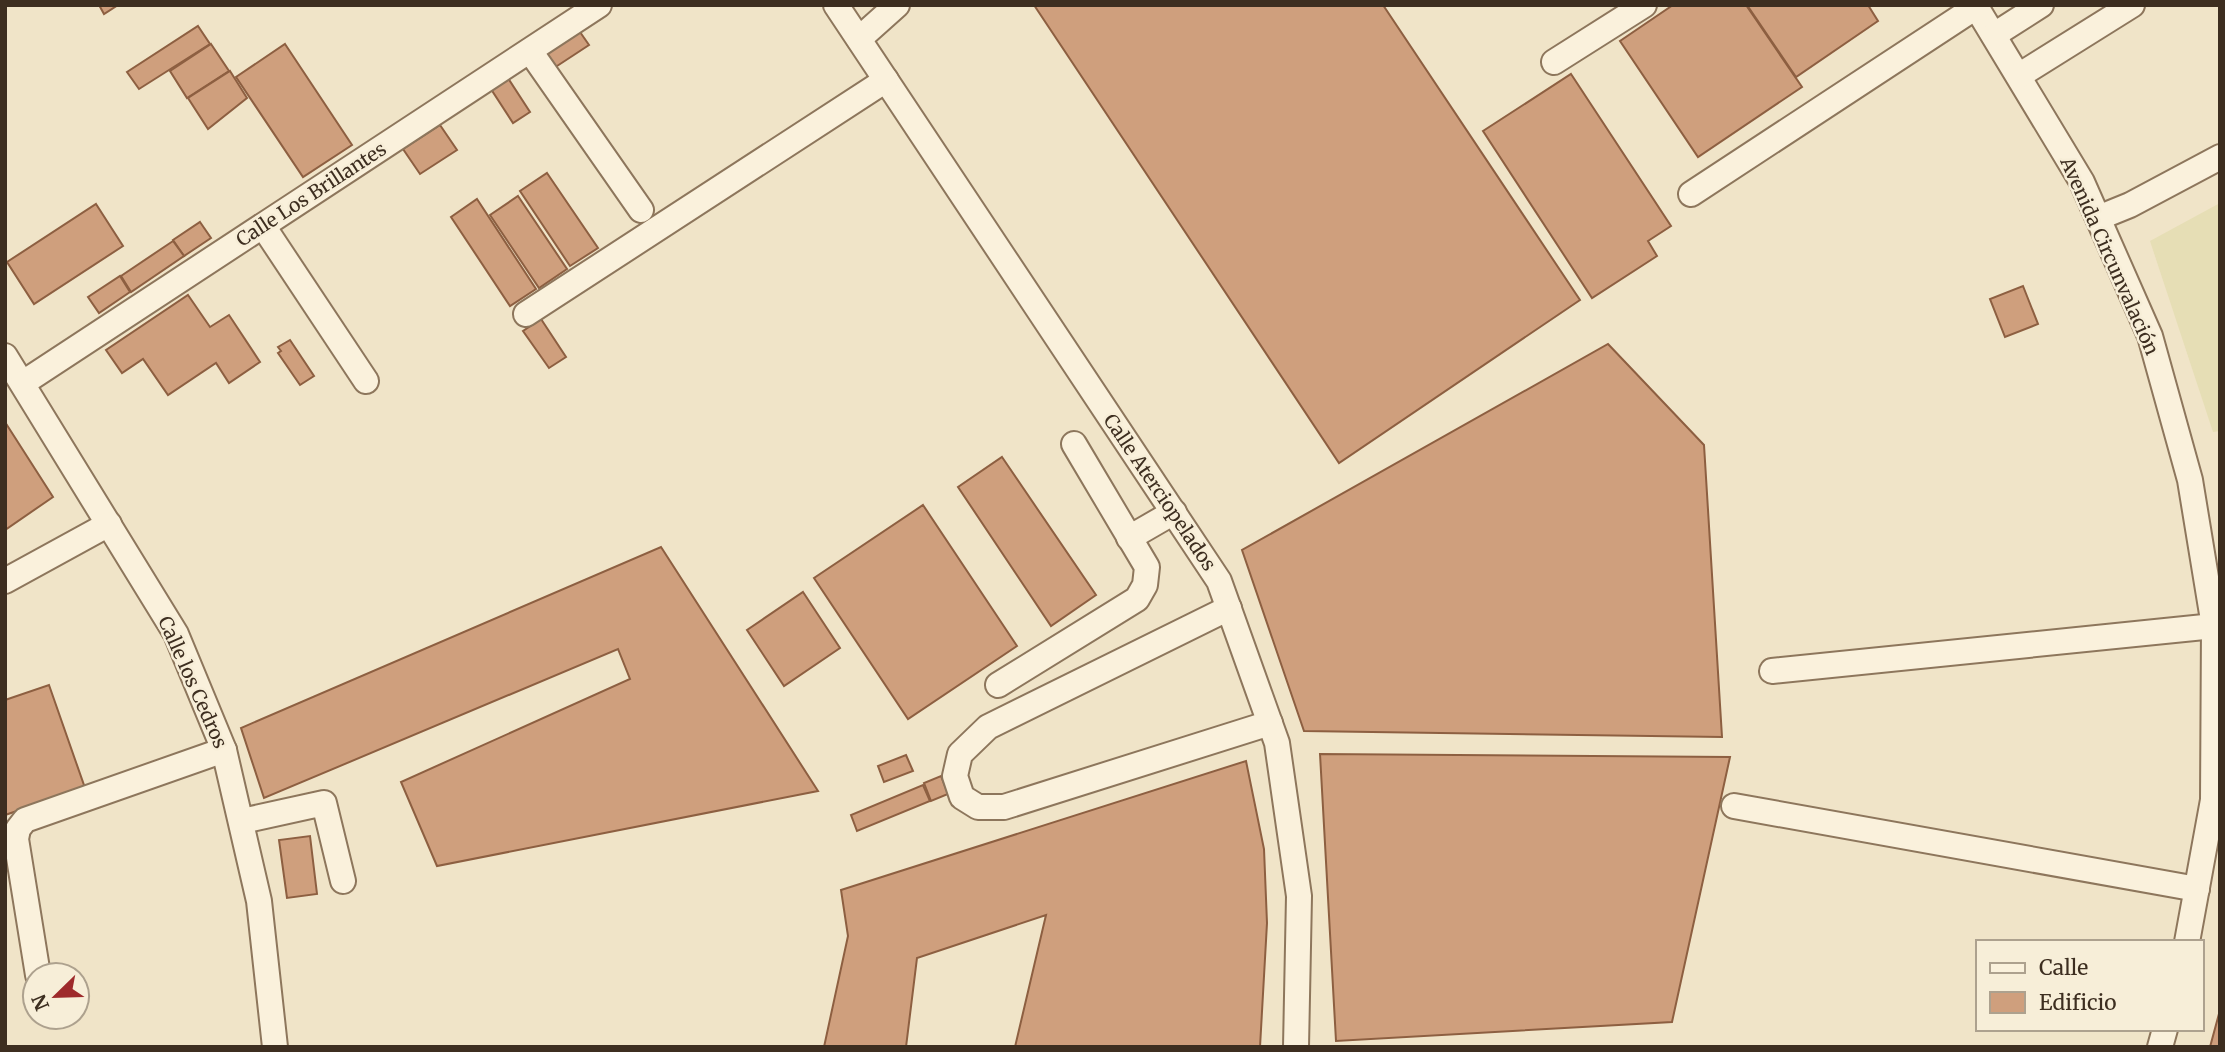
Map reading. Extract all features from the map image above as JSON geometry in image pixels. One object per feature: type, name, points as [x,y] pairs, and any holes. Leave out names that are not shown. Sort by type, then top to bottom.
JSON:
[{"type":"street","name":"Calle Los Brillantes","points":[[23,383],[599,5]]},
{"type":"street","name":"Calle Aterciopelados","points":[[836,5],[1219,581],[1278,743],[1299,896],[1296,1047]]},
{"type":"street","points":[[859,39],[897,5]]},
{"type":"street","points":[[1554,62],[1644,5]]},
{"type":"street","points":[[1994,35],[2041,5]]},
{"type":"street","points":[[2020,75],[2132,5]]},
{"type":"street","points":[[1692,194],[1975,6]]},
{"type":"street","name":"Avenida Circunvalación","points":[[1975,6],[2020,75],[2082,182],[2150,336],[2190,480],[2213,578],[2213,800],[2187,940]]},
{"type":"street","points":[[530,51],[641,210]]},
{"type":"street","points":[[526,314],[886,80]]},
{"type":"street","points":[[2098,218],[2130,205],[2220,157]]},
{"type":"street","points":[[263,226],[366,381]]},
{"type":"street","name":"Calle los Cedros","points":[[5,356],[176,634],[224,750],[259,901],[275,1047]]},
{"type":"street","points":[[998,685],[1137,598],[1145,585],[1147,567],[1074,444]]},
{"type":"street","points":[[1129,538],[1174,512]]},
{"type":"street","points":[[5,581],[109,524]]},
{"type":"street","points":[[1229,608],[988,727],[960,754],[956,776],[962,797],[978,807],[1003,807],[1270,723]]},
{"type":"street","points":[[1772,671],[2214,626]]},
{"type":"street","points":[[36,961],[16,839],[18,829],[25,820],[224,750]]},
{"type":"street","points":[[242,821],[324,803],[328,807],[343,881]]},
{"type":"street","points":[[1734,806],[2197,890]]},
{"type":"shaded area","points":[[2220,203],[2220,431],[2213,432],[2150,241]]},
{"type":"building","points":[[99,5],[118,5],[104,14]]},
{"type":"building","points":[[1034,5],[1383,5],[1580,300],[1339,463]]},
{"type":"building","points":[[1673,5],[1746,5],[1802,87],[1698,157],[1620,41]]},
{"type":"building","points":[[1747,5],[1868,5],[1878,21],[1796,77]]},
{"type":"building","points":[[198,26],[210,44],[139,89],[127,72]]},
{"type":"building","points":[[580,32],[589,45],[551,70],[542,57]]},
{"type":"building","points":[[211,44],[229,71],[187,98],[170,71]]},
{"type":"building","points":[[285,44],[352,145],[303,177],[236,77]]},
{"type":"building","points":[[230,71],[247,98],[208,129],[188,98]]},
{"type":"building","points":[[1571,74],[1671,226],[1648,241],[1657,256],[1592,298],[1483,131]]},
{"type":"building","points":[[506,75],[530,112],[513,123],[489,86]]},
{"type":"building","points":[[440,125],[457,150],[420,174],[403,149]]},
{"type":"building","points":[[547,173],[598,248],[570,266],[520,191]]},
{"type":"building","points":[[518,196],[567,269],[539,288],[490,215]]},
{"type":"building","points":[[477,199],[536,289],[510,306],[451,217]]},
{"type":"building","points":[[96,204],[123,246],[34,304],[7,262]]},
{"type":"building","points":[[200,222],[211,238],[184,256],[173,240]]},
{"type":"building","points":[[173,241],[184,256],[131,292],[121,276]]},
{"type":"building","points":[[120,276],[130,292],[99,313],[88,297]]},
{"type":"building","points":[[2023,286],[2038,324],[2005,337],[1990,299]]},
{"type":"building","points":[[188,295],[210,327],[229,315],[260,362],[229,383],[216,363],[168,395],[143,359],[122,373],[106,350]]},
{"type":"building","points":[[541,319],[566,357],[549,368],[523,331]]},
{"type":"building","points":[[290,340],[314,376],[300,385],[278,353],[281,351],[278,347]]},
{"type":"building","points":[[1608,344],[1704,445],[1722,737],[1304,731],[1242,550]]},
{"type":"building","points":[[5,422],[53,497],[5,530]]},
{"type":"building","points":[[1002,457],[1096,595],[1051,626],[958,487]]},
{"type":"building","points":[[923,505],[1017,646],[908,719],[814,578]]},
{"type":"building","points":[[661,547],[818,791],[437,866],[401,782],[630,679],[618,649],[264,798],[241,728]]},
{"type":"building","points":[[803,592],[840,648],[784,686],[747,630]]},
{"type":"building","points":[[49,685],[85,788],[5,815],[5,700]]},
{"type":"building","points":[[1320,754],[1730,757],[1672,1022],[1336,1041]]},
{"type":"building","points":[[906,755],[913,771],[884,782],[878,766]]},
{"type":"building","points":[[1246,761],[1264,849],[1267,923],[1260,1047],[1015,1047],[1046,915],[917,958],[906,1047],[824,1047],[848,936],[841,890]]},
{"type":"building","points":[[941,776],[948,794],[931,801],[924,783]]},
{"type":"building","points":[[923,785],[930,801],[857,831],[851,815]]},
{"type":"building","points":[[310,836],[317,894],[287,898],[279,840]]},
{"type":"building","points":[[2220,1010],[2220,1047],[2210,1047]]}]
